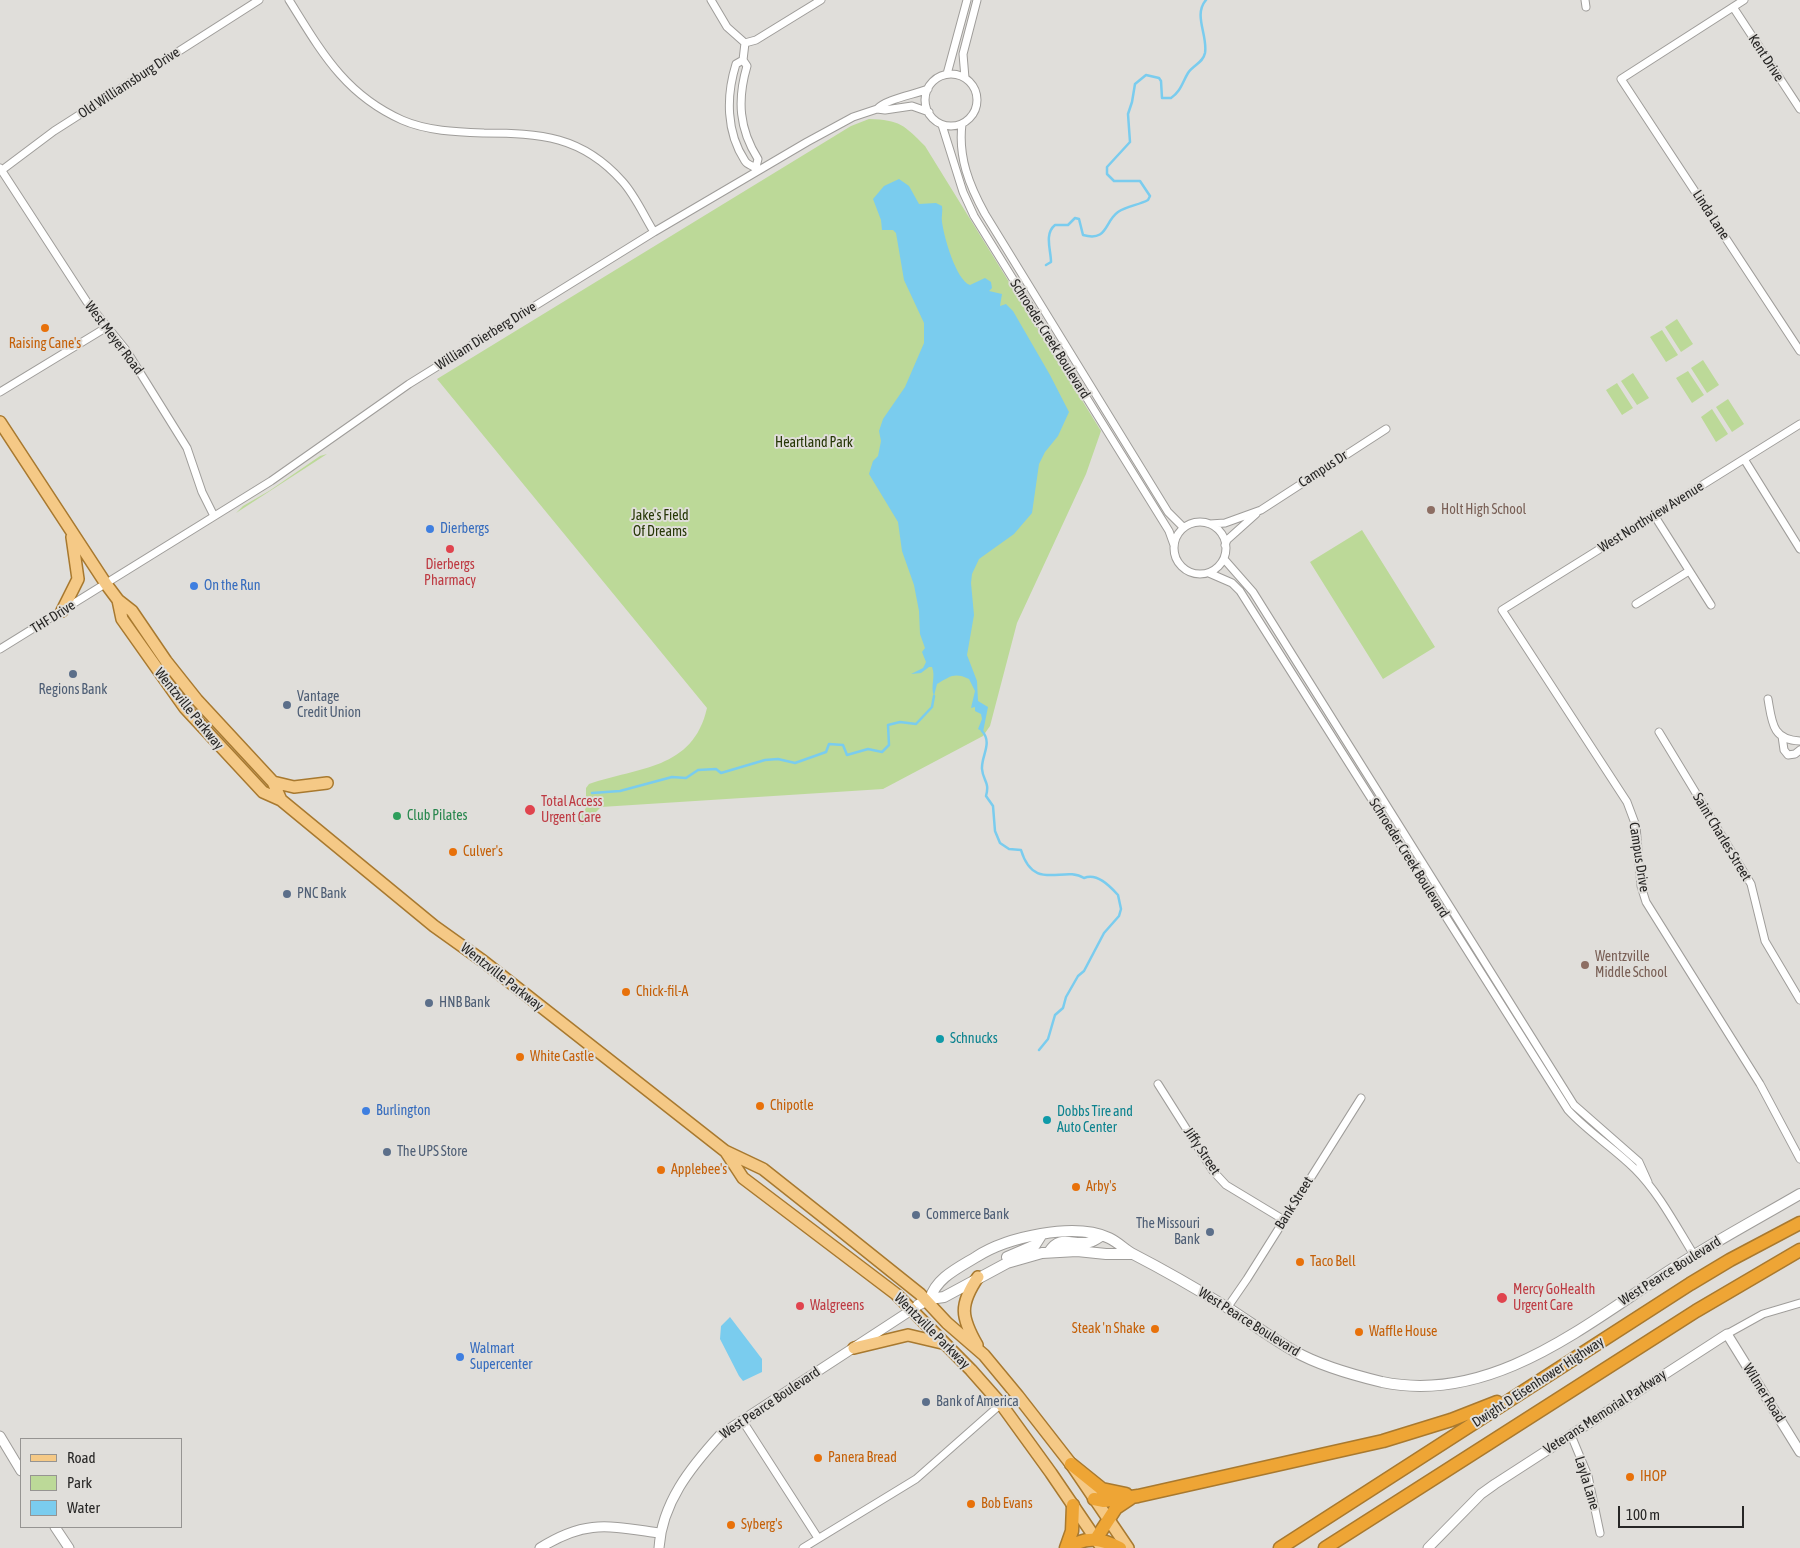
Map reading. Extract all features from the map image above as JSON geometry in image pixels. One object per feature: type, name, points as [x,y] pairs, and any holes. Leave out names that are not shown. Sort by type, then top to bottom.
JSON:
[{"type":"highway","name":"Dwight D Eisenhower Highway","points":[[1280,1548],[1730,1260],[1800,1223]]},
{"type":"highway","name":"Dwight D Eisenhower Highway","points":[[1325,1548],[1696,1311],[1800,1250]]},
{"type":"highway","points":[[1094,1500],[1104,1501],[1138,1496],[1383,1441],[1451,1420],[1522,1392]]},
{"type":"highway","points":[[1071,1464],[1102,1489],[1138,1496]]},
{"type":"highway","points":[[1099,1544],[1108,1518],[1123,1503],[1138,1496]]},
{"type":"highway","points":[[1339,1548],[1376,1524],[1396,1502]]},
{"type":"highway","points":[[1068,1548],[1072,1531],[1073,1505]]},
{"type":"highway","points":[[1068,1548],[1082,1540],[1120,1548]]},
{"type":"main road","name":"Wentzville Parkway","points":[[0,422],[106,584],[118,600],[132,610],[166,661],[197,700],[273,782],[281,800]]},
{"type":"main road","points":[[62,611],[78,579],[71,530]]},
{"type":"main road","name":"Wentzville Parkway","points":[[118,600],[122,619],[185,708],[263,792],[281,800],[434,926],[483,961],[725,1151],[763,1169],[921,1304],[947,1323],[984,1355],[1018,1396],[1071,1464],[1108,1518]]},
{"type":"main road","points":[[273,782],[294,787],[327,784]]},
{"type":"main road","name":"Wentzville Parkway","points":[[725,1151],[743,1178],[896,1294],[921,1304],[946,1344],[1001,1404],[1099,1544]]},
{"type":"main road","name":"West Pearce Boulevard","points":[[921,1304],[936,1283],[980,1254],[1010,1242],[1042,1234],[1085,1233],[1108,1238],[1132,1254],[1167,1271],[1295,1352],[1350,1374],[1385,1382],[1421,1386],[1464,1382],[1510,1368],[1553,1345],[1694,1255],[1800,1194]]},
{"type":"main road","points":[[984,1355],[967,1329],[964,1319],[965,1300],[988,1266],[1035,1245],[1042,1234]]},
{"type":"main road","points":[[1049,1252],[1054,1244],[1060,1242],[1090,1242],[1101,1236]]},
{"type":"main road","name":"West Pearce Boulevard","points":[[921,1304],[944,1298],[981,1276],[1024,1257],[1049,1252],[1077,1251],[1132,1254]]},
{"type":"main road","points":[[854,1348],[908,1335],[946,1344]]},
{"type":"main road","points":[[1108,1518],[1128,1548]]},
{"type":"street","name":"Old Williamsburg Drive","points":[[1,169],[54,131],[259,0]]},
{"type":"street","points":[[289,0],[338,75],[373,104],[402,120],[435,130],[529,133],[551,137],[573,145],[604,163],[624,182],[654,232]]},
{"type":"street","points":[[711,0],[727,27],[745,43],[756,40],[821,0]]},
{"type":"street","points":[[947,74],[967,0]]},
{"type":"street","points":[[965,78],[947,74],[938,78],[928,89],[925,99],[929,112],[934,120],[942,125],[962,124],[969,118],[977,102],[976,91],[965,78],[963,54],[977,0]]},
{"type":"street","points":[[1733,7],[1744,0]]},
{"type":"street","name":"Linda Lane","points":[[1733,7],[1622,79],[1800,351]]},
{"type":"street","name":"Kent Drive","points":[[1733,7],[1800,109]]},
{"type":"street","points":[[743,60],[736,64],[731,80],[730,120],[734,140],[746,164],[757,169],[758,159],[750,147],[741,119],[740,97],[747,66],[743,60],[745,43]]},
{"type":"street","name":"William Dierberg Drive","points":[[877,109],[882,103],[912,96],[928,89]]},
{"type":"street","name":"William Dierberg Drive","points":[[106,584],[293,467],[329,439],[409,384],[757,169],[853,116],[877,109],[885,110],[912,106],[929,112]]},
{"type":"street","name":"Schroeder Creek Boulevard","points":[[962,124],[960,144],[964,164],[972,189],[985,214],[1168,512],[1183,527]]},
{"type":"street","name":"Schroeder Creek Boulevard","points":[[942,125],[963,192],[974,216],[1169,531],[1174,545]]},
{"type":"street","name":"West Meyer Road","points":[[1,169],[87,302],[126,350],[187,448],[202,492],[214,516]]},
{"type":"street","points":[[0,392],[107,328]]},
{"type":"street","name":"West Northview Avenue","points":[[1502,610],[1800,424]]},
{"type":"street","name":"Campus Dr","points":[[1225,545],[1227,540],[1260,510],[1386,429]]},
{"type":"street","points":[[1744,460],[1800,549]]},
{"type":"street","name":"Campus Dr","points":[[1210,524],[1225,523],[1260,510]]},
{"type":"street","points":[[1654,515],[1710,605]]},
{"type":"street","points":[[1199,521],[1210,524],[1220,534],[1225,545],[1224,559],[1218,568],[1209,573],[1198,574],[1182,567],[1173,550],[1174,545],[1178,533],[1183,527],[1199,521]]},
{"type":"street","name":"Schroeder Creek Boulevard","points":[[1224,559],[1258,601],[1574,1105],[1639,1162],[1646,1173],[1649,1184]]},
{"type":"street","points":[[1636,604],[1689,571]]},
{"type":"street","name":"Schroeder Creek Boulevard","points":[[1209,573],[1232,583],[1240,591],[1558,1096],[1579,1122],[1634,1168],[1649,1184],[1694,1255]]},
{"type":"street","name":"THF Drive","points":[[0,649],[106,584]]},
{"type":"street","name":"Campus Drive","points":[[1502,610],[1627,802],[1636,826],[1641,886],[1646,902],[1760,1084],[1800,1159]]},
{"type":"street","points":[[1768,700],[1773,726],[1789,741],[1800,741]]},
{"type":"street","name":"Saint Charles Street","points":[[1658,732],[1751,884],[1765,941],[1800,1000]]},
{"type":"street","points":[[1782,736],[1784,750],[1788,755],[1795,754],[1800,750]]},
{"type":"street","name":"Jiffy Street","points":[[1158,1084],[1219,1178],[1226,1185],[1284,1220]]},
{"type":"street","name":"Bank Street","points":[[1227,1308],[1361,1098]]},
{"type":"street","points":[[1608,1146],[1614,1140]]},
{"type":"street","name":"Veterans Memorial Parkway","points":[[1428,1548],[1481,1494],[1571,1434],[1727,1334],[1763,1314],[1800,1303]]},
{"type":"street","name":"West Pearce Boulevard","points":[[658,1548],[660,1533],[674,1494],[694,1464],[720,1435],[921,1304]]},
{"type":"street","name":"Wilmer Road","points":[[1727,1334],[1800,1452]]},
{"type":"street","points":[[802,1548],[916,1479],[1001,1404]]},
{"type":"street","points":[[742,1420],[818,1538]]},
{"type":"street","name":"Layla Lane","points":[[1571,1434],[1588,1476],[1600,1533]]},
{"type":"street","points":[[0,1436],[20,1469]]},
{"type":"street","points":[[540,1548],[560,1536],[586,1527],[615,1527],[660,1533]]},
{"type":"street","points":[[57,1528],[68,1548]]},
{"type":"green space","name":"Heartland Park","points":[[869,119],[895,122],[906,128],[925,146],[1101,431],[1086,474],[1017,623],[990,726],[983,736],[883,789],[601,807],[583,825],[578,823],[590,800],[586,796],[586,788],[589,784],[644,769],[676,755],[690,744],[700,728],[707,708],[437,379],[851,126]]},
{"type":"green space","points":[[1677,319],[1693,344],[1681,352],[1665,327]]},
{"type":"green space","points":[[1662,330],[1678,355],[1666,362],[1650,337]]},
{"type":"green space","points":[[1703,360],[1719,385],[1707,393],[1691,368]]},
{"type":"green space","points":[[1688,371],[1704,395],[1692,403],[1676,378]]},
{"type":"green space","points":[[1633,373],[1649,398],[1637,405],[1621,381]]},
{"type":"green space","points":[[1617,383],[1633,408],[1622,415],[1606,390]]},
{"type":"green space","points":[[1728,399],[1744,424],[1732,432],[1716,407]]},
{"type":"green space","points":[[1712,409],[1728,434],[1716,442],[1701,417]]},
{"type":"green space","points":[[327,454],[236,513],[243,506],[269,491],[320,456]]},
{"type":"green space","points":[[1362,530],[1435,647],[1383,679],[1310,562]]},
{"type":"water","points":[[899,179],[909,186],[919,204],[936,203],[942,206],[945,237],[960,275],[970,285],[985,278],[991,282],[992,288],[989,291],[1002,294],[1000,306],[1006,304],[1013,311],[1069,412],[1058,436],[1045,452],[1039,464],[1032,513],[1014,534],[979,559],[972,574],[974,615],[967,655],[977,681],[978,701],[988,707],[983,732],[978,729],[982,719],[981,714],[975,711],[975,707],[971,708],[975,691],[969,679],[956,675],[949,677],[937,684],[934,696],[932,667],[921,673],[911,674],[923,668],[926,662],[922,652],[925,648],[920,634],[919,611],[914,585],[902,551],[898,522],[869,474],[873,461],[878,456],[881,441],[879,431],[883,419],[905,387],[924,343],[924,323],[904,280],[896,233],[893,230],[882,230],[881,220],[873,199],[884,186]]},
{"type":"water","points":[[730,1317],[762,1359],[762,1372],[743,1381],[720,1339],[721,1326]]},
{"type":"waterway","points":[[1046,265],[1051,262],[1049,237],[1055,225],[1068,225],[1075,218],[1079,219],[1083,235],[1097,236],[1105,230],[1118,212],[1148,200],[1150,196],[1140,181],[1114,181],[1107,174],[1107,167],[1130,142],[1128,114],[1135,84],[1146,75],[1159,78],[1161,81],[1162,98],[1171,98],[1179,90],[1190,70],[1204,56],[1205,39],[1201,12],[1206,0]]},
{"type":"waterway","points":[[592,793],[620,791],[672,777],[686,778],[698,770],[716,769],[721,773],[765,760],[778,759],[795,763],[826,752],[829,744],[843,745],[847,755],[868,749],[882,752],[889,745],[888,725],[900,722],[916,724],[932,707],[934,696]]},
{"type":"waterway","points":[[982,731],[987,745],[982,764],[987,784],[986,796],[993,806],[995,831],[1000,843],[1009,849],[1021,850],[1027,863],[1034,871],[1041,874],[1068,874],[1084,878],[1094,877],[1102,881],[1118,895],[1121,909],[1119,916],[1104,933],[1084,971],[1078,976],[1066,997],[1063,1008],[1055,1015],[1048,1039],[1039,1050]]},
{"type":"place","name":"Raising Cane's","points":[[45,328]]},
{"type":"place","name":"Holt High School","points":[[1431,510]]},
{"type":"place","name":"Dierbergs","points":[[430,529]]},
{"type":"place","name":"Dierbergs Pharmacy","points":[[450,549]]},
{"type":"place","name":"On the Run","points":[[194,586]]},
{"type":"place","name":"Regions Bank","points":[[73,674]]},
{"type":"place","name":"Vantage Credit Union","points":[[287,705]]},
{"type":"place","name":"Total Access Urgent Care","points":[[530,810]]},
{"type":"place","name":"Club Pilates","points":[[397,816]]},
{"type":"place","name":"Culver's","points":[[453,852]]},
{"type":"place","name":"PNC Bank","points":[[287,894]]},
{"type":"place","name":"Wentzville Middle School","points":[[1585,965]]},
{"type":"place","name":"Chick-fil-A","points":[[626,992]]},
{"type":"place","name":"HNB Bank","points":[[429,1003]]},
{"type":"place","name":"Schnucks","points":[[940,1039]]},
{"type":"place","name":"White Castle","points":[[520,1057]]},
{"type":"place","name":"Chipotle","points":[[760,1106]]},
{"type":"place","name":"Burlington","points":[[366,1111]]},
{"type":"place","name":"Dobbs Tire and Auto Center","points":[[1047,1120]]},
{"type":"place","name":"The UPS Store","points":[[387,1152]]},
{"type":"place","name":"Applebee's","points":[[661,1170]]},
{"type":"place","name":"Arby's","points":[[1076,1187]]},
{"type":"place","name":"Commerce Bank","points":[[916,1215]]},
{"type":"place","name":"The Missouri Bank","points":[[1210,1232]]},
{"type":"place","name":"Taco Bell","points":[[1300,1262]]},
{"type":"place","name":"Mercy GoHealth Urgent Care","points":[[1502,1298]]},
{"type":"place","name":"Walgreens","points":[[800,1306]]},
{"type":"place","name":"Steak 'n Shake","points":[[1155,1329]]},
{"type":"place","name":"Waffle House","points":[[1359,1332]]},
{"type":"place","name":"Walmart Supercenter","points":[[460,1357]]},
{"type":"place","name":"Bank of America","points":[[926,1402]]},
{"type":"place","name":"Panera Bread","points":[[818,1458]]},
{"type":"place","name":"IHOP","points":[[1630,1477]]},
{"type":"place","name":"Bob Evans","points":[[971,1504]]},
{"type":"place","name":"Syberg's","points":[[731,1525]]},
{"type":"park label","name":"Jake's Field Of Dreams","points":[[660,524]]}]
